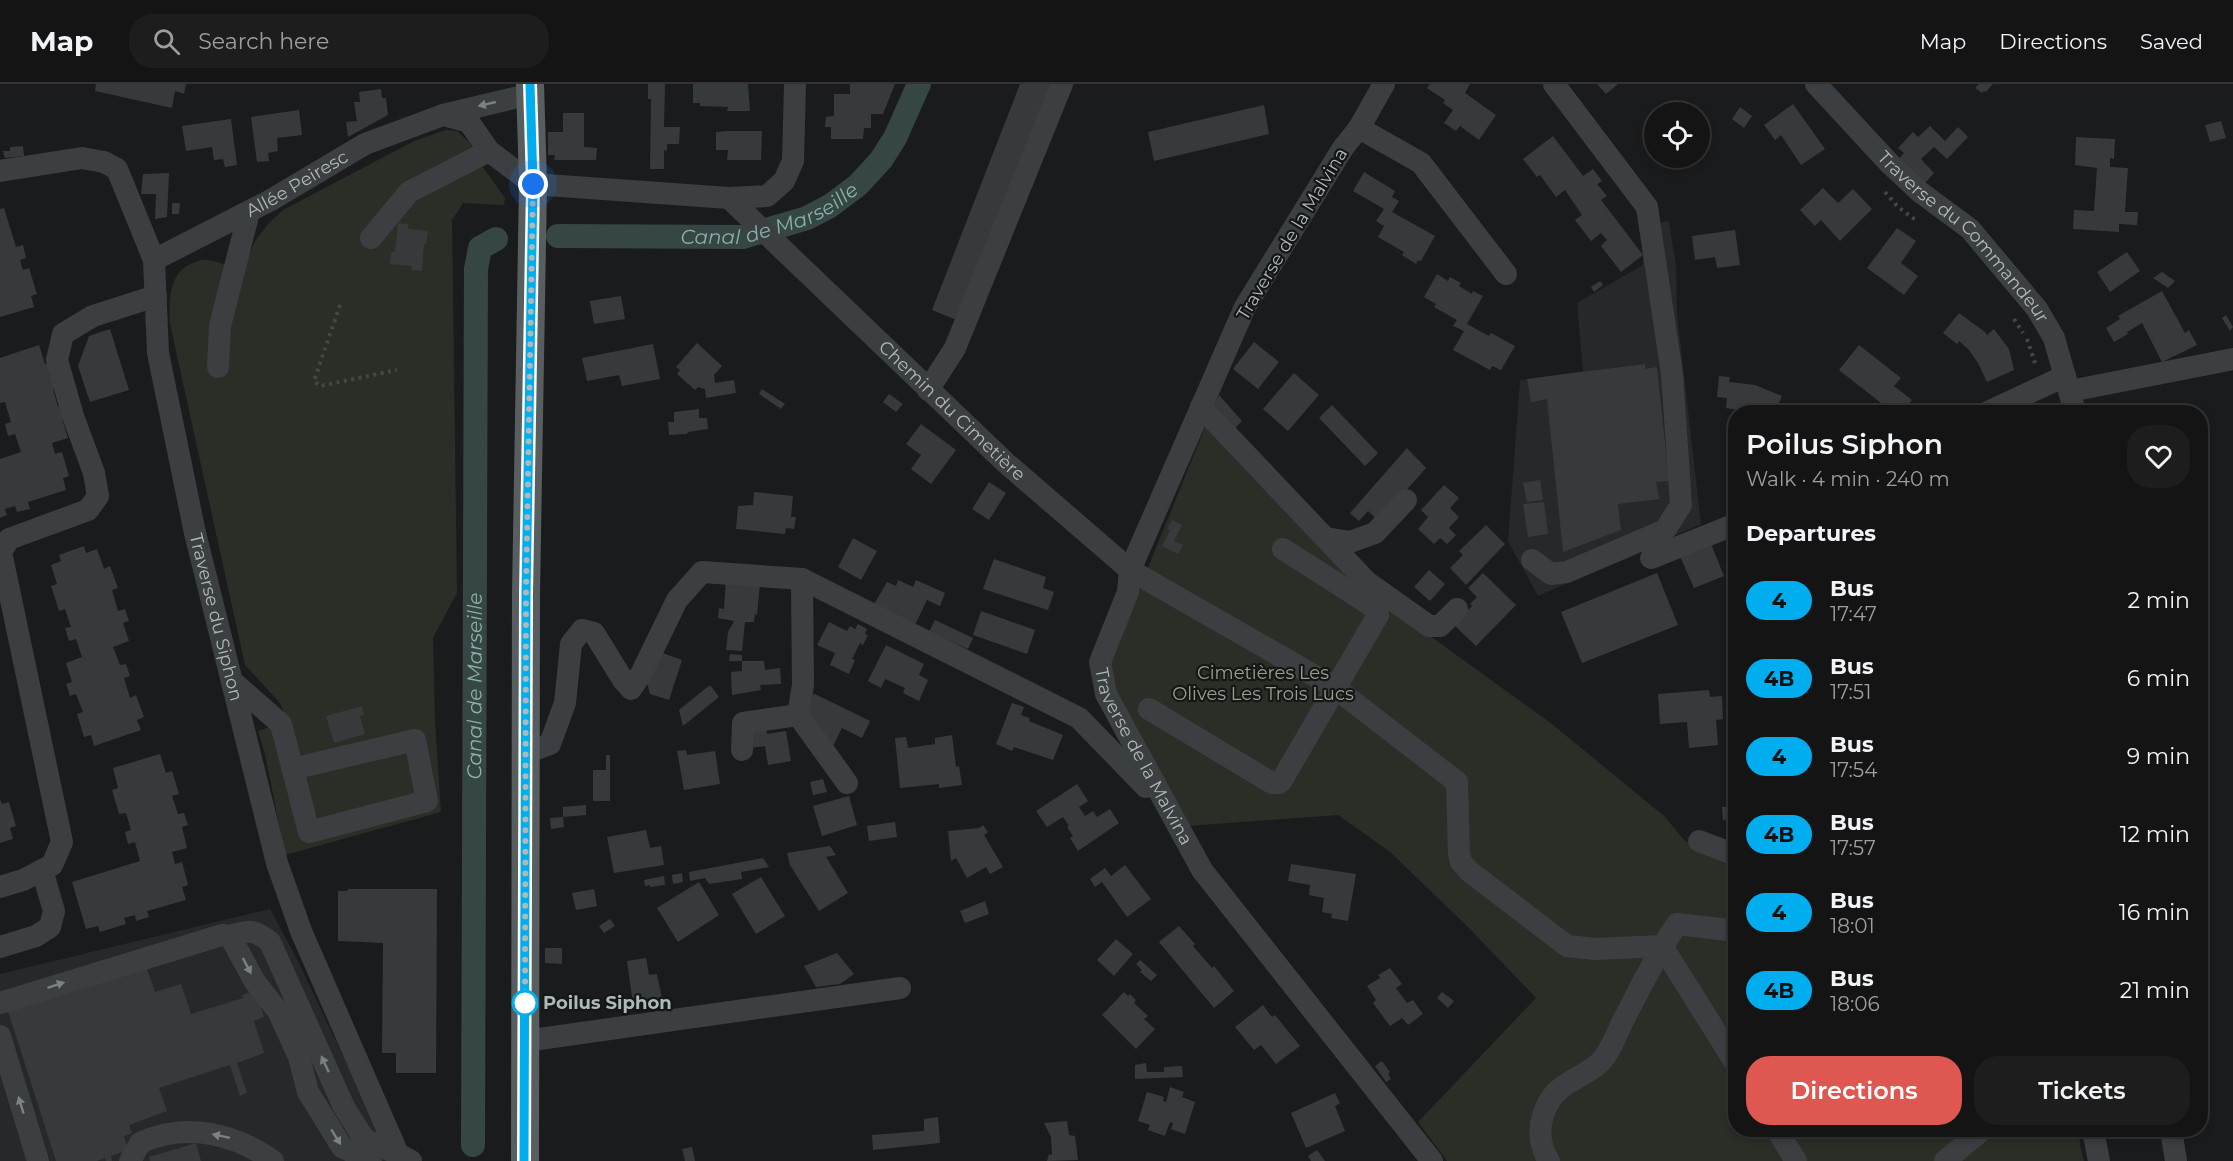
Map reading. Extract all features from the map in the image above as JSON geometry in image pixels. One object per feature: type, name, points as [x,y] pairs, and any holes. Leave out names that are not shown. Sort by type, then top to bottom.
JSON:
[{"type":"main road","points":[[525,1161],[526,582],[533,184],[530,89]]},
{"type":"street","points":[[443,115],[469,122],[489,151],[533,184],[729,198],[767,196],[784,181],[793,161],[795,84]]},
{"type":"street","points":[[928,390],[955,348],[1062,84]]},
{"type":"street","name":"Traverse de la Malvina","points":[[1383,84],[1359,128],[1343,148],[1245,307],[1130,570],[1128,592],[1100,662],[1106,694],[1202,870],[1432,1161]]},
{"type":"street","points":[[1532,560],[1551,574],[1567,572],[1665,530],[1682,505],[1671,374],[1647,207],[1554,84]]},
{"type":"street","name":"Traverse du Commandeur","points":[[1816,84],[1890,164],[1920,192],[1970,229],[1984,244],[2037,309],[2054,338],[2070,393]]},
{"type":"street","name":"Allée Peiresc","points":[[154,260],[249,212],[365,144],[443,115],[530,89]]},
{"type":"street","points":[[1359,128],[1421,163],[1506,274]]},
{"type":"street","points":[[371,238],[409,192],[489,151]]},
{"type":"street","name":"Traverse du Siphon","points":[[0,171],[82,158],[104,162],[117,169],[154,260],[158,352],[195,533],[277,863],[297,921],[404,1157]]},
{"type":"street","name":"Chemin du Cimetière","points":[[729,198],[1006,463],[1130,570],[1334,687],[1456,782],[1459,853],[1461,862],[1469,871],[1567,946],[1595,949],[1662,946]]},
{"type":"street","points":[[218,367],[220,326],[249,212]]},
{"type":"street","points":[[0,887],[23,880],[52,865],[62,842],[1,552],[9,539],[88,510],[98,496],[94,473],[73,416],[57,360],[63,334],[93,316],[156,296]]},
{"type":"street","points":[[2003,405],[2042,387],[2070,393],[2233,359]]},
{"type":"street","points":[[1201,407],[1367,582],[1429,626],[1440,626],[1457,609]]},
{"type":"street","points":[[1326,538],[1350,542],[1374,533],[1406,500]]},
{"type":"street","points":[[1652,558],[1728,527]]},
{"type":"street","points":[[1149,709],[1276,783],[1281,780],[1376,619],[1377,611],[1283,549]]},
{"type":"street","points":[[526,753],[550,744],[565,703],[571,644],[582,630],[594,633],[631,689],[641,674],[677,600],[702,572],[802,579],[1078,718],[1168,809]]},
{"type":"street","points":[[802,579],[803,686],[798,715],[847,783]]},
{"type":"street","points":[[232,681],[281,724],[292,769],[309,832],[427,801],[415,740],[292,769]]},
{"type":"street","points":[[742,750],[743,723],[798,715]]},
{"type":"street","points":[[1699,841],[1728,852]]},
{"type":"street","points":[[0,947],[36,936],[50,927],[54,911],[42,870]]},
{"type":"street","points":[[1549,1161],[1543,1152],[1539,1136],[1542,1117],[1550,1099],[1560,1089],[1602,1060],[1662,946],[1677,924],[1728,930]]},
{"type":"street","points":[[0,1003],[153,954],[222,935],[230,936],[244,931],[258,932],[270,942],[344,1107],[364,1139],[404,1157]]},
{"type":"street","points":[[230,936],[255,982],[278,1011],[299,1057],[308,1092],[313,1101],[342,1147],[371,1161]]},
{"type":"street","points":[[1662,946],[1728,1051]]},
{"type":"street","points":[[525,1041],[900,988]]},
{"type":"street","points":[[0,1036],[38,1161]]},
{"type":"street","points":[[130,1161],[140,1143],[187,1130],[226,1137],[256,1149],[273,1161]]},
{"type":"street","points":[[1781,1137],[1796,1161]]},
{"type":"street","points":[[1945,1161],[1974,1137]]},
{"type":"street","points":[[2094,1137],[2099,1161]]},
{"type":"street","points":[[2172,1137],[2176,1161]]},
{"type":"path","points":[[1878,184],[1898,207],[1923,225]]},
{"type":"path","points":[[340,305],[314,381],[320,386],[397,370]]},
{"type":"path","points":[[2010,313],[2028,342],[2042,387]]},
{"type":"shaded area","points":[[1669,221],[1676,265],[1677,314],[1701,524],[1538,596],[1508,541],[1520,380],[1583,371],[1577,303],[1643,265],[1641,226]]},
{"type":"shaded area","points":[[270,909],[298,961],[393,1161],[0,1161],[0,974]]},
{"type":"green space","points":[[446,130],[457,131],[470,143],[482,166],[505,198],[504,205],[463,203],[452,220],[457,593],[433,638],[435,721],[441,812],[285,855],[265,754],[258,731],[287,721],[280,703],[245,665],[170,324],[170,297],[174,280],[185,267],[205,260],[243,271],[255,241],[283,210],[414,141]]},
{"type":"green space","name":"Cimetières Les Olives Les Trois Lucs","points":[[1208,420],[1361,586],[1552,724],[1664,816],[1685,841],[1728,857],[1728,1137],[2079,1137],[2084,1161],[1447,1161],[1418,1122],[1536,998],[1467,926],[1389,851],[1338,815],[1188,826],[1111,696],[1110,661]]},
{"type":"building","points":[[96,84],[186,84],[184,94],[175,91],[172,108],[95,91]]},
{"type":"building","points":[[648,84],[665,84],[664,127],[680,127],[679,144],[667,144],[667,151],[664,150],[664,169],[650,169],[651,99],[648,99]]},
{"type":"building","points":[[693,84],[748,84],[750,111],[727,111],[728,107],[700,106],[700,103],[693,103]]},
{"type":"building","points":[[850,84],[895,84],[883,114],[871,114],[871,128],[864,128],[863,139],[831,139],[831,127],[825,127],[826,117],[834,116],[834,94],[850,94]]},
{"type":"building","points":[[1020,84],[1051,84],[959,321],[932,310]]},
{"type":"building","points":[[1430,84],[1470,84],[1465,93],[1496,115],[1479,140],[1460,126],[1456,131],[1444,123],[1453,110],[1443,103],[1445,100],[1427,88]]},
{"type":"building","points":[[1597,84],[1618,84],[1606,94]]},
{"type":"building","points":[[1979,84],[1993,84],[1982,93],[1975,88]]},
{"type":"building","points":[[381,89],[382,98],[386,98],[388,115],[348,137],[346,122],[357,121],[354,102],[360,102],[359,92]]},
{"type":"building","points":[[1793,104],[1825,149],[1801,165],[1781,135],[1775,140],[1764,125]]},
{"type":"building","points":[[1264,105],[1269,134],[1154,161],[1148,132]]},
{"type":"building","points":[[1740,107],[1752,116],[1744,128],[1732,119]]},
{"type":"building","points":[[299,110],[302,135],[277,138],[278,151],[268,153],[269,161],[257,162],[251,117]]},
{"type":"building","points":[[563,113],[584,113],[584,147],[597,148],[596,160],[554,160],[555,155],[548,155],[548,132],[563,132]]},
{"type":"building","points":[[231,119],[237,165],[225,167],[223,159],[214,160],[212,147],[186,151],[182,126]]},
{"type":"building","points":[[2221,121],[2226,138],[2210,142],[2205,125]]},
{"type":"building","points":[[1930,126],[1945,141],[1958,127],[1968,137],[1947,159],[1934,147],[1921,159],[1934,173],[1925,183],[1898,160],[1904,153],[1898,148],[1913,132],[1918,137]]},
{"type":"building","points":[[762,131],[761,160],[727,160],[728,150],[716,150],[716,132]]},
{"type":"building","points":[[1553,136],[1583,176],[1593,169],[1602,181],[1597,184],[1607,196],[1601,200],[1643,255],[1621,272],[1601,246],[1607,240],[1601,233],[1591,241],[1575,220],[1582,215],[1565,190],[1556,197],[1540,175],[1537,177],[1523,159]]},
{"type":"building","points":[[2076,137],[2115,139],[2114,159],[2110,158],[2110,167],[2128,168],[2125,212],[2138,212],[2137,225],[2119,224],[2119,232],[2073,229],[2074,210],[2094,211],[2097,168],[2075,165]]},
{"type":"building","points":[[23,146],[24,156],[5,158],[3,151],[10,151],[10,147]]},
{"type":"building","points":[[1364,172],[1395,191],[1392,197],[1399,201],[1392,212],[1435,236],[1421,261],[1418,260],[1416,264],[1402,255],[1404,252],[1378,237],[1384,226],[1376,221],[1384,209],[1353,191]]},
{"type":"building","points":[[169,173],[167,217],[155,219],[156,194],[141,194],[143,174]]},
{"type":"building","points":[[1823,188],[1838,203],[1853,189],[1872,209],[1840,241],[1821,220],[1815,226],[1800,210]]},
{"type":"building","points":[[172,203],[180,203],[179,214],[172,214]]},
{"type":"building","points":[[4,208],[16,247],[23,245],[26,258],[20,260],[23,270],[29,268],[37,294],[31,296],[34,307],[0,317],[0,209]]},
{"type":"building","points":[[398,223],[408,224],[408,229],[428,231],[426,244],[424,244],[422,271],[411,270],[412,266],[390,264],[391,252],[395,252]]},
{"type":"building","points":[[1897,228],[1916,241],[1901,263],[1918,276],[1904,295],[1867,268]]},
{"type":"building","points":[[1735,230],[1740,265],[1717,268],[1715,257],[1695,260],[1692,236]]},
{"type":"building","points":[[2127,252],[2140,271],[2110,292],[2097,272]]},
{"type":"building","points":[[2162,272],[2175,281],[2168,288],[2153,278]]},
{"type":"building","points":[[1437,274],[1448,281],[1450,277],[1461,283],[1459,286],[1472,294],[1473,291],[1483,296],[1467,324],[1489,336],[1491,333],[1515,346],[1501,370],[1492,366],[1490,370],[1453,350],[1464,331],[1453,326],[1457,320],[1434,307],[1436,304],[1424,297]]},
{"type":"building","points":[[1600,281],[1603,285],[1594,292],[1591,287]]},
{"type":"building","points":[[2162,291],[2185,333],[2189,330],[2197,345],[2162,362],[2142,323],[2114,342],[2106,328],[2120,319],[2118,316]]},
{"type":"building","points":[[621,296],[625,319],[594,324],[590,301]]},
{"type":"building","points":[[1959,313],[1987,335],[1994,329],[2009,349],[2014,370],[1987,382],[1969,350],[1959,341],[1957,344],[1943,333]]},
{"type":"building","points":[[2226,315],[2233,327],[2230,331],[2222,318]]},
{"type":"building","points":[[110,329],[129,390],[90,402],[78,366],[89,336]]},
{"type":"building","points":[[1254,342],[1279,362],[1258,389],[1233,369]]},
{"type":"building","points":[[697,343],[722,366],[714,375],[715,383],[734,380],[736,393],[706,398],[705,389],[698,387],[695,390],[677,374],[680,370],[676,367]]},
{"type":"building","points":[[653,344],[660,379],[622,386],[619,375],[587,381],[582,358]]},
{"type":"building","points":[[39,345],[45,364],[52,362],[59,387],[53,389],[58,407],[65,405],[68,417],[62,419],[68,438],[52,443],[55,454],[62,452],[69,476],[63,478],[66,490],[28,502],[30,509],[17,512],[15,506],[5,509],[7,515],[0,518],[0,459],[21,452],[15,434],[8,436],[5,424],[11,422],[5,402],[0,403],[0,358]]},
{"type":"building","points":[[1859,345],[1901,378],[1894,386],[1912,400],[1908,405],[1879,405],[1881,403],[1839,370]]},
{"type":"building","points":[[1645,364],[1645,369],[1657,367],[1669,481],[1656,482],[1659,499],[1618,504],[1621,530],[1563,552],[1547,399],[1531,402],[1527,379]]},
{"type":"building","points":[[1294,373],[1319,395],[1288,431],[1263,409]]},
{"type":"building","points":[[1719,376],[1730,377],[1729,382],[1755,385],[1782,396],[1778,405],[1728,405],[1728,408],[1726,408],[1727,398],[1717,397]]},
{"type":"building","points":[[762,389],[785,404],[781,409],[759,394]]},
{"type":"building","points":[[889,394],[903,404],[896,412],[883,402]]},
{"type":"building","points":[[1219,395],[1242,421],[1234,429],[1214,405]]},
{"type":"building","points":[[1332,405],[1378,453],[1365,466],[1319,418]]},
{"type":"building","points":[[699,409],[699,418],[707,418],[708,429],[669,435],[668,422],[674,422],[674,412]]},
{"type":"building","points":[[921,424],[956,450],[931,484],[911,469],[921,455],[906,444]]},
{"type":"building","points":[[1407,448],[1426,468],[1379,521],[1368,511],[1359,521],[1350,513]]},
{"type":"building","points":[[1540,480],[1543,500],[1527,502],[1523,483]]},
{"type":"building","points":[[989,482],[1006,493],[989,520],[972,509]]},
{"type":"building","points":[[1444,485],[1459,498],[1450,508],[1459,517],[1449,528],[1456,535],[1447,544],[1440,538],[1434,544],[1418,529],[1428,517],[1421,510]]},
{"type":"building","points":[[754,492],[793,496],[791,517],[796,517],[794,529],[786,528],[785,534],[736,529],[738,506],[753,505]]},
{"type":"building","points":[[1544,502],[1548,534],[1528,537],[1523,504]]},
{"type":"building","points":[[1172,520],[1182,525],[1174,541],[1183,545],[1178,554],[1162,546]]},
{"type":"building","points":[[1486,525],[1505,544],[1466,585],[1450,568],[1463,555],[1459,551]]},
{"type":"building","points":[[853,538],[877,551],[861,580],[838,567]]},
{"type":"building","points":[[1709,539],[1724,576],[1694,588],[1679,554]]},
{"type":"building","points":[[84,546],[86,553],[97,549],[104,569],[110,566],[118,588],[112,590],[118,611],[125,609],[129,621],[123,623],[129,641],[113,647],[120,665],[126,664],[130,676],[124,678],[130,698],[136,695],[144,717],[137,720],[141,730],[94,746],[91,735],[84,737],[77,714],[83,712],[76,694],[70,696],[66,684],[72,682],[66,663],[82,657],[76,639],[69,641],[65,628],[71,627],[65,609],[59,611],[51,586],[57,584],[51,565],[61,561],[59,555]]},
{"type":"building","points":[[994,559],[1046,577],[1043,588],[1054,592],[1048,610],[983,589]]},
{"type":"building","points":[[1429,570],[1445,584],[1430,601],[1414,587]]},
{"type":"building","points":[[1483,573],[1516,605],[1476,646],[1454,625],[1472,606],[1470,604],[1477,597],[1468,588]]},
{"type":"building","points":[[1657,573],[1678,625],[1582,663],[1561,612]]},
{"type":"building","points":[[726,579],[760,583],[757,615],[755,614],[754,622],[745,622],[742,651],[726,650],[728,632],[734,621],[718,618],[719,608],[724,609]]},
{"type":"building","points":[[898,580],[913,587],[916,580],[945,593],[940,606],[927,600],[915,625],[873,606],[887,582],[896,586]]},
{"type":"building","points":[[981,611],[1035,630],[1027,654],[973,635]]},
{"type":"building","points":[[935,620],[973,638],[968,649],[929,632]]},
{"type":"building","points":[[829,622],[847,631],[850,626],[855,629],[858,624],[867,629],[865,634],[868,635],[863,645],[860,643],[852,659],[855,660],[849,674],[830,665],[835,653],[817,645]]},
{"type":"building","points":[[886,645],[924,664],[919,675],[928,680],[919,701],[903,693],[905,688],[885,679],[881,688],[868,681]]},
{"type":"building","points":[[657,651],[682,660],[669,700],[650,694],[647,683]]},
{"type":"building","points":[[730,654],[742,655],[742,661],[729,661]]},
{"type":"building","points":[[742,661],[764,661],[765,670],[780,668],[781,684],[760,685],[761,690],[732,695],[731,672],[742,671]]},
{"type":"building","points":[[710,685],[719,697],[683,726],[679,710]]},
{"type":"building","points":[[1709,690],[1710,697],[1722,696],[1723,719],[1716,720],[1718,745],[1689,748],[1687,722],[1660,724],[1658,694]]},
{"type":"building","points":[[815,694],[870,721],[862,738],[842,728],[832,748],[806,712],[805,697]]},
{"type":"building","points":[[1012,703],[1024,707],[1021,715],[1030,718],[1029,721],[1063,735],[1053,760],[1014,747],[1012,751],[996,744]]},
{"type":"building","points":[[362,706],[364,715],[360,716],[365,734],[334,743],[326,716]]},
{"type":"building","points":[[766,726],[767,734],[786,731],[791,761],[768,765],[765,746],[749,748],[747,728]]},
{"type":"building","points":[[952,735],[956,767],[959,766],[962,785],[939,788],[939,784],[900,788],[895,738],[906,737],[908,748],[935,744],[935,738]]},
{"type":"building","points":[[686,750],[687,755],[715,751],[720,784],[684,790],[677,751]]},
{"type":"building","points":[[160,754],[166,773],[172,771],[179,794],[172,796],[178,814],[184,813],[188,825],[182,827],[187,848],[172,852],[175,864],[182,862],[188,885],[182,887],[186,900],[147,911],[149,917],[136,921],[135,915],[124,918],[126,924],[100,932],[98,926],[86,929],[72,882],[140,861],[135,842],[128,844],[125,832],[131,830],[126,813],[119,814],[112,790],[118,788],[113,768]]},
{"type":"building","points":[[606,755],[610,755],[610,801],[593,801],[593,770],[606,770]]},
{"type":"building","points":[[823,779],[827,792],[813,795],[810,782]]},
{"type":"building","points":[[1077,784],[1088,801],[1079,807],[1085,816],[1093,811],[1097,817],[1110,809],[1119,823],[1078,851],[1070,838],[1073,836],[1063,817],[1047,827],[1036,811]]},
{"type":"building","points":[[849,796],[857,825],[822,836],[813,806]]},
{"type":"building","points":[[0,800],[2,804],[9,802],[16,826],[10,828],[13,839],[0,843]]},
{"type":"building","points":[[586,805],[586,815],[563,817],[563,807]]},
{"type":"building","points":[[1728,806],[1728,820],[1723,820],[1722,807]]},
{"type":"building","points":[[563,817],[564,827],[551,829],[550,818]]},
{"type":"building","points":[[895,822],[897,837],[869,841],[867,826]]},
{"type":"building","points":[[983,825],[988,832],[984,835],[1003,867],[990,874],[986,867],[967,878],[956,858],[951,861],[948,831],[979,828]]},
{"type":"building","points":[[646,830],[650,848],[661,846],[664,865],[614,873],[607,837]]},
{"type":"building","points":[[830,846],[836,855],[826,857],[848,893],[819,911],[790,865],[787,853]]},
{"type":"building","points":[[763,858],[769,867],[741,872],[742,879],[709,884],[705,878],[690,881],[689,872]]},
{"type":"building","points":[[1291,864],[1356,874],[1348,921],[1331,918],[1332,914],[1322,912],[1324,898],[1309,895],[1310,885],[1288,881]]},
{"type":"building","points":[[1125,865],[1151,899],[1127,917],[1102,882],[1095,887],[1090,879],[1105,868],[1111,876]]},
{"type":"building","points":[[682,873],[683,882],[673,884],[672,875]]},
{"type":"building","points":[[664,876],[665,885],[645,886],[644,880]]},
{"type":"building","points":[[761,877],[785,916],[756,934],[732,894]]},
{"type":"building","points":[[699,882],[719,915],[678,942],[657,908]]},
{"type":"building","points":[[437,889],[436,1073],[396,1073],[396,1053],[382,1053],[383,943],[338,941],[338,891]]},
{"type":"building","points":[[594,889],[597,906],[576,910],[572,893]]},
{"type":"building","points":[[985,901],[989,914],[965,923],[960,911]]},
{"type":"building","points":[[610,919],[615,926],[604,933],[599,926]]},
{"type":"building","points":[[1179,926],[1195,944],[1193,946],[1212,968],[1214,966],[1234,991],[1214,1008],[1159,942]]},
{"type":"building","points":[[1116,939],[1133,954],[1114,976],[1097,960]]},
{"type":"building","points":[[545,948],[562,948],[562,964],[545,963]]},
{"type":"building","points":[[837,953],[854,974],[840,984],[816,987],[804,966]]},
{"type":"building","points":[[646,958],[649,975],[657,974],[662,999],[633,1003],[627,961]]},
{"type":"building","points":[[1140,960],[1157,975],[1151,981],[1140,972],[1142,970],[1136,964]]},
{"type":"building","points":[[146,966],[155,992],[181,984],[191,1014],[243,998],[242,995],[256,991],[264,1017],[254,1021],[264,1053],[237,1063],[247,1093],[240,1096],[230,1065],[159,1088],[167,1111],[129,1125],[132,1133],[124,1136],[128,1150],[111,1156],[112,1161],[106,1161],[105,1158],[97,1161],[56,1161],[7,1008]]},
{"type":"building","points":[[1390,968],[1402,984],[1396,988],[1407,1003],[1413,1000],[1423,1014],[1408,1025],[1402,1018],[1390,1026],[1373,1003],[1376,1000],[1367,986],[1380,978],[1378,975]]},
{"type":"building","points":[[1124,992],[1136,1000],[1134,1003],[1148,1016],[1144,1019],[1155,1029],[1136,1049],[1102,1015]]},
{"type":"building","points":[[1442,992],[1454,1001],[1448,1008],[1437,998]]},
{"type":"building","points":[[1263,1005],[1272,1017],[1275,1015],[1300,1046],[1276,1064],[1261,1045],[1254,1050],[1235,1027]]},
{"type":"building","points":[[1382,1061],[1390,1072],[1388,1074],[1391,1079],[1386,1082],[1375,1066]]},
{"type":"building","points":[[1146,1063],[1147,1072],[1164,1072],[1164,1067],[1182,1066],[1183,1077],[1135,1079],[1135,1065]]},
{"type":"building","points":[[1170,1087],[1184,1092],[1182,1097],[1195,1102],[1185,1134],[1171,1129],[1173,1123],[1170,1122],[1165,1136],[1148,1130],[1150,1125],[1138,1121],[1147,1092],[1164,1097],[1163,1101],[1166,1102]]},
{"type":"building","points":[[1335,1093],[1340,1103],[1335,1106],[1345,1131],[1306,1148],[1291,1113]]},
{"type":"building","points":[[938,1117],[940,1143],[873,1150],[872,1135],[924,1131],[924,1119]]},
{"type":"building","points":[[1067,1121],[1069,1135],[1075,1136],[1078,1160],[1047,1161],[1049,1154],[1052,1155],[1051,1137],[1044,1123]]},
{"type":"building","points":[[196,1143],[201,1161],[150,1161],[149,1157]]},
{"type":"building","points":[[692,1147],[695,1161],[685,1161],[682,1149]]},
{"type":"building","points":[[1317,1150],[1325,1161],[1311,1161],[1308,1156]]},
{"type":"waterway","name":"Canal de Marseille","points":[[558,236],[743,237],[807,218],[830,206],[858,185],[881,160],[895,138],[919,84]]},
{"type":"waterway","name":"Canal de Marseille","points":[[473,1145],[476,269],[480,248],[496,239]]},
{"type":"bus line","name":"4","points":[[524,1161],[526,594],[533,184],[530,84]]},
{"type":"place","name":"Poilus Siphon","points":[[525,1003]]},
{"type":"route","points":[[525,1003],[526,594],[533,184]]}]
